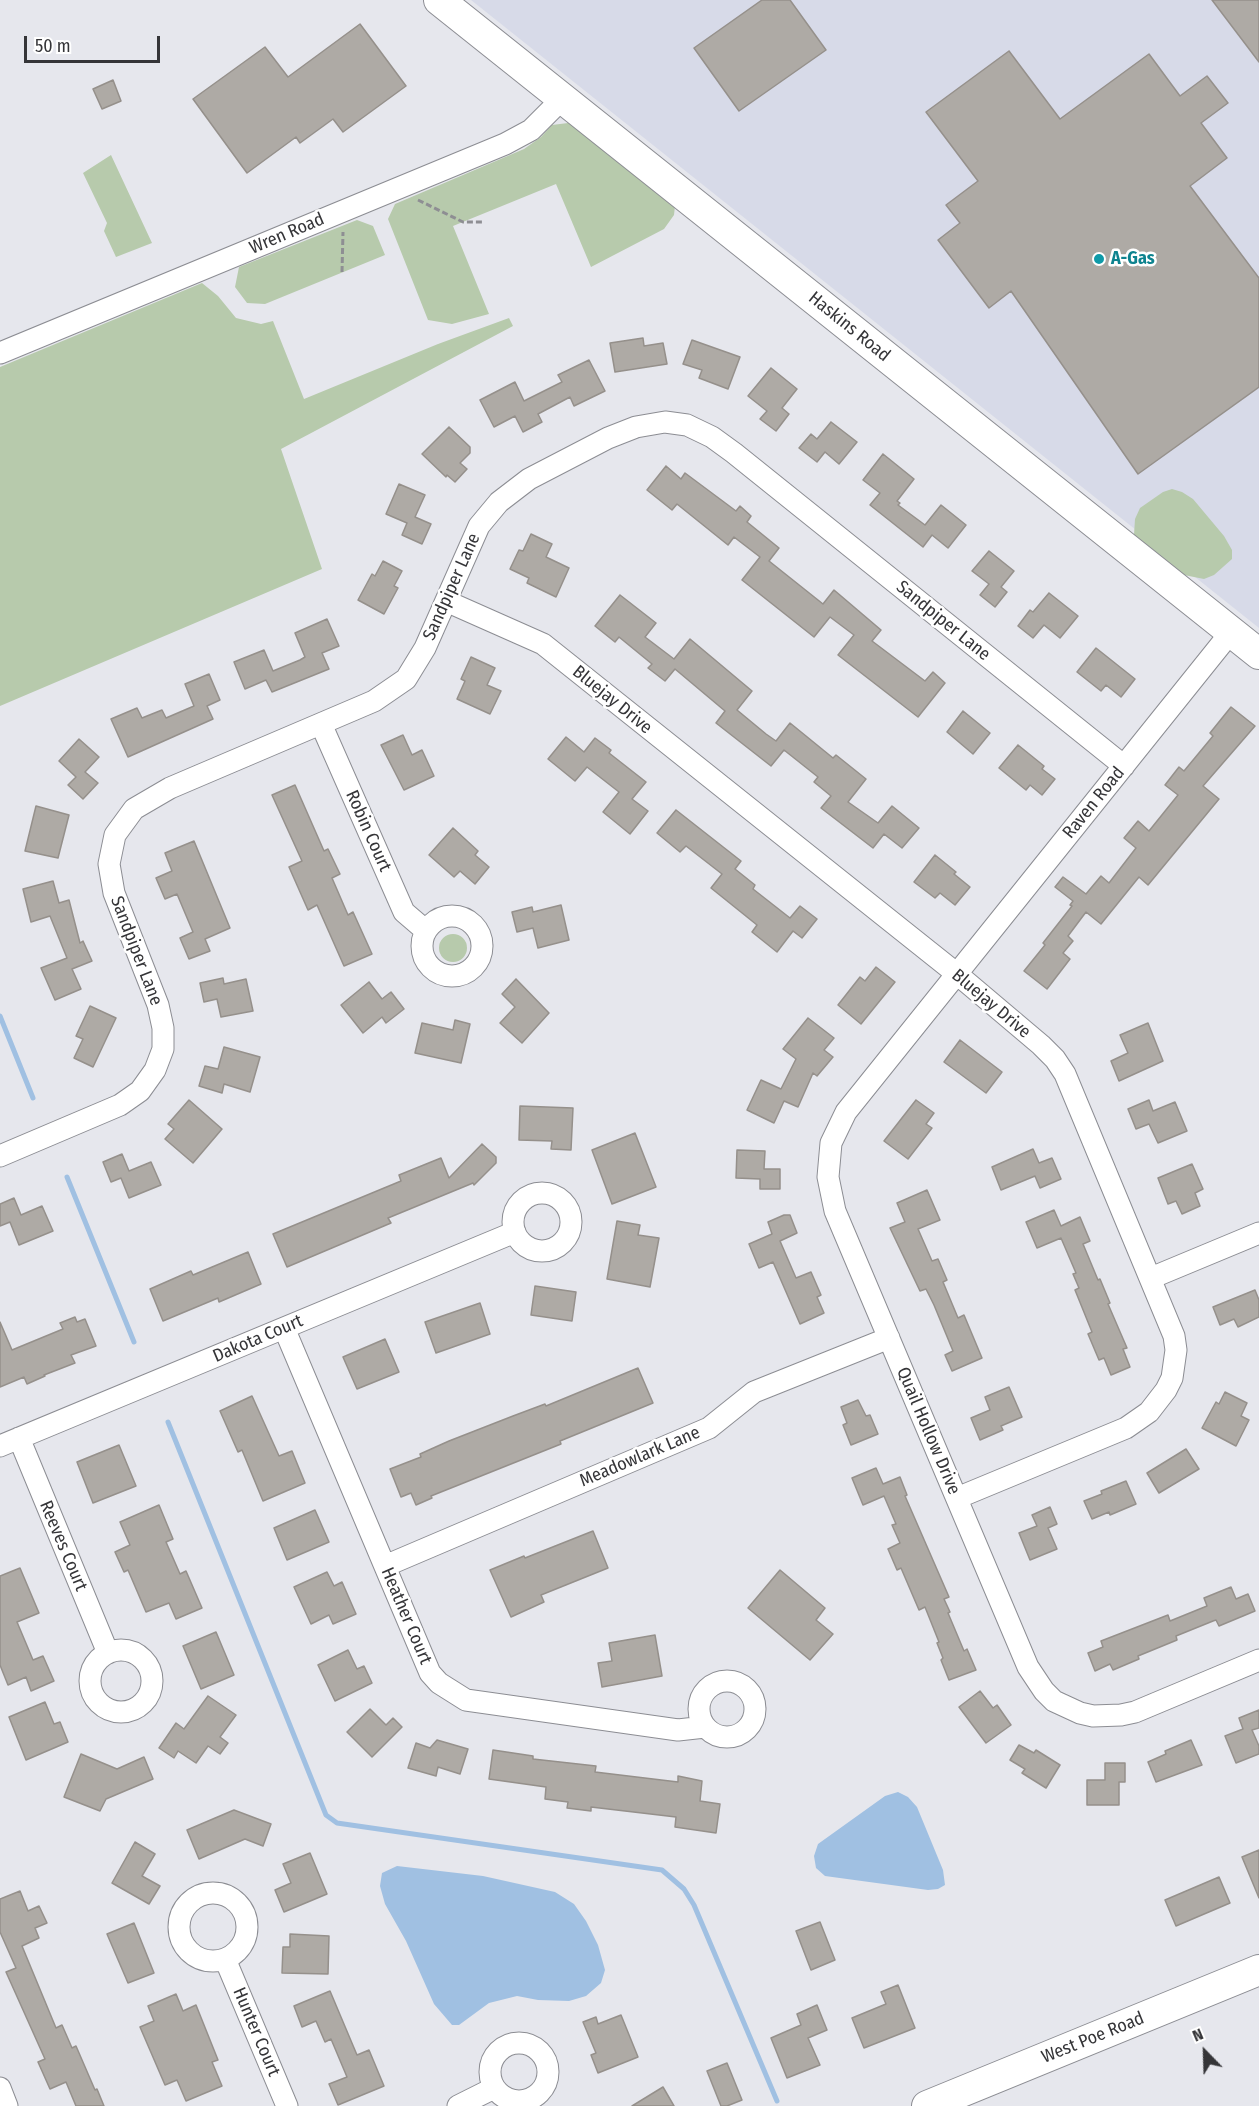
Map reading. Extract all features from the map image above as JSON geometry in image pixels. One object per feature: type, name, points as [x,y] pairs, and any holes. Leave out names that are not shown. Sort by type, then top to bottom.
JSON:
[{"type":"main road","name":"Haskins Road","points":[[439,0],[1259,654]]},
{"type":"main road","name":"West Poe Road","points":[[945,2102],[1259,1970]]},
{"type":"street","name":"Wren Road","points":[[0,353],[518,138],[531,130],[562,99]]},
{"type":"street","name":"Sandpiper Lane","points":[[0,1156],[120,1105],[140,1091],[155,1070],[163,1049],[163,1028],[158,1005],[114,893],[109,864],[115,835],[134,808],[170,788],[374,701],[406,679],[425,648],[479,526],[499,502],[529,479],[608,438],[636,427],[665,422],[687,425],[712,437],[1124,766]]},
{"type":"street","name":"Bluejay Drive","points":[[446,601],[543,644],[957,974],[1041,1045],[1055,1059],[1065,1074],[1174,1336],[1176,1350],[1172,1378],[1158,1402],[1149,1412],[1126,1428],[957,1498]]},
{"type":"street","name":"Raven Road","points":[[957,974],[1231,632]]},
{"type":"street","name":"Robin Court","points":[[321,724],[404,912],[425,930]]},
{"type":"street","name":"Quail Hollow Drive","points":[[957,974],[846,1112],[831,1143],[828,1177],[835,1211],[1035,1680],[1049,1696],[1066,1708],[1093,1716],[1107,1717],[1128,1713],[1259,1660]]},
{"type":"street","name":"Dakota Court","points":[[9,1442],[515,1232]]},
{"type":"street","points":[[1150,1278],[1259,1233]]},
{"type":"street","name":"Heather Court","points":[[284,1328],[430,1673],[439,1683],[466,1700],[678,1730],[705,1727]]},
{"type":"street","name":"Meadowlark Lane","points":[[385,1566],[709,1428],[754,1392],[889,1338]]},
{"type":"street","name":"Reeves Court","points":[[9,1442],[108,1653]]},
{"type":"street","name":"Hunter Court","points":[[225,1959],[286,2106]]},
{"type":"street","points":[[0,2088],[7,2106]]},
{"type":"street","points":[[458,2106],[494,2088]]},
{"type":"path","points":[[395,189],[463,222],[484,222]]},
{"type":"path","points":[[342,272],[344,210]]},
{"type":"shaded area","points":[[471,0],[1259,0],[1259,628]]},
{"type":"green space","points":[[568,123],[588,131],[675,206],[674,215],[664,229],[591,267],[556,184],[453,226],[489,314],[452,324],[428,320],[388,219],[395,204],[524,149],[541,137],[552,125]]},
{"type":"green space","points":[[111,155],[152,243],[116,257],[104,231],[107,223],[83,173]]},
{"type":"green space","points":[[357,220],[373,226],[385,255],[265,304],[247,303],[235,287],[239,267]]},
{"type":"green space","points":[[202,283],[218,296],[236,318],[261,324],[273,321],[304,399],[438,344],[509,318],[513,326],[281,449],[322,569],[0,706],[0,367]]},
{"type":"green space","points":[[1172,489],[1193,499],[1224,536],[1232,550],[1232,559],[1214,575],[1204,579],[1184,575],[1134,535],[1135,519],[1140,508],[1163,492]]},
{"type":"green space","points":[[453,934],[463,938],[467,948],[463,958],[453,962],[443,958],[439,948],[443,938]]},
{"type":"water","points":[[898,1792],[908,1797],[917,1807],[943,1870],[945,1885],[938,1889],[928,1890],[825,1876],[816,1868],[814,1856],[818,1844],[885,1796]]},
{"type":"water","points":[[397,1866],[483,1876],[555,1892],[574,1904],[586,1921],[598,1945],[605,1970],[601,1983],[586,1996],[569,2001],[538,2000],[517,1996],[489,2003],[459,2025],[452,2025],[434,2004],[406,1941],[385,1904],[380,1886],[382,1873]]},
{"type":"building","points":[[762,0],[790,0],[826,50],[739,111],[694,48]]},
{"type":"building","points":[[1212,0],[1259,0],[1259,62]]},
{"type":"building","points":[[360,24],[406,86],[343,132],[333,119],[300,143],[296,137],[247,173],[193,99],[265,47],[288,77]]},
{"type":"building","name":"A-Gas","points":[[1009,51],[1060,119],[1149,54],[1180,96],[1207,76],[1228,103],[1201,123],[1227,158],[1190,186],[1259,278],[1259,387],[1138,474],[1011,291],[989,308],[938,240],[960,223],[946,205],[978,181],[926,112]]},
{"type":"building","points":[[113,80],[121,101],[102,109],[93,89]]},
{"type":"building","points":[[643,338],[644,346],[663,343],[667,364],[615,372],[610,343]]},
{"type":"building","points":[[692,340],[740,357],[728,389],[699,378],[702,370],[683,364]]},
{"type":"building","points":[[589,360],[605,391],[574,406],[570,397],[538,414],[542,422],[523,432],[515,416],[494,427],[480,400],[515,382],[524,401],[562,382],[558,375]]},
{"type":"building","points":[[771,368],[797,389],[782,408],[789,414],[776,431],[760,419],[767,411],[748,396]]},
{"type":"building","points":[[831,422],[857,442],[839,464],[825,452],[817,462],[799,448],[811,434],[817,439]]},
{"type":"building","points":[[449,427],[470,447],[470,453],[460,463],[467,469],[455,482],[447,475],[446,477],[422,454]]},
{"type":"building","points":[[883,454],[914,479],[897,501],[900,503],[898,505],[925,525],[941,505],[966,525],[948,548],[932,535],[923,547],[870,505],[880,493],[863,480]]},
{"type":"building","points":[[666,466],[681,479],[685,473],[736,511],[740,506],[751,516],[747,522],[779,548],[769,561],[823,604],[834,590],[881,630],[872,641],[925,681],[933,672],[945,683],[918,717],[838,655],[854,635],[830,617],[814,637],[742,580],[760,557],[734,537],[728,545],[677,504],[672,510],[647,490]]},
{"type":"building","points":[[399,484],[425,495],[415,517],[431,524],[422,544],[402,535],[407,523],[386,514]]},
{"type":"building","points":[[531,534],[552,544],[546,557],[569,568],[556,597],[527,583],[529,578],[510,569],[519,550],[523,551]]},
{"type":"building","points":[[989,551],[1014,571],[1001,587],[1007,592],[995,607],[980,595],[989,584],[972,571]]},
{"type":"building","points":[[383,561],[402,571],[394,586],[398,588],[384,614],[358,600],[372,574],[375,576]]},
{"type":"building","points":[[1049,593],[1078,616],[1060,638],[1044,625],[1033,638],[1018,626],[1030,610],[1033,612]]},
{"type":"building","points":[[620,595],[656,623],[645,637],[674,659],[690,639],[752,691],[737,710],[766,734],[776,741],[790,723],[833,758],[836,755],[866,779],[848,802],[878,823],[892,806],[919,828],[902,848],[884,834],[873,848],[821,808],[831,796],[814,782],[818,777],[784,750],[771,766],[716,723],[725,711],[675,669],[665,681],[648,668],[652,664],[619,637],[615,642],[595,626]]},
{"type":"building","points":[[327,619],[339,646],[322,653],[329,669],[272,692],[266,680],[245,689],[234,662],[264,650],[273,671],[300,660],[305,657],[295,633]]},
{"type":"building","points":[[1096,648],[1135,679],[1121,697],[1106,685],[1101,691],[1077,672]]},
{"type":"building","points":[[471,657],[495,668],[487,685],[501,691],[490,714],[457,699],[465,681],[461,679]]},
{"type":"building","points":[[209,674],[220,700],[207,706],[213,719],[128,757],[111,719],[137,708],[142,718],[162,710],[166,718],[194,706],[185,684]]},
{"type":"building","points":[[1231,707],[1255,726],[1203,786],[1219,799],[1148,885],[1139,877],[1101,924],[1086,912],[1068,936],[1073,941],[1063,953],[1070,959],[1047,989],[1024,971],[1072,906],[1070,905],[1073,901],[1055,887],[1063,877],[1086,894],[1101,876],[1109,883],[1136,848],[1124,838],[1138,821],[1149,831],[1178,795],[1165,785],[1179,767],[1184,771],[1213,736],[1210,733]]},
{"type":"building","points":[[963,711],[990,733],[973,754],[947,732]]},
{"type":"building","points":[[403,735],[412,755],[422,750],[434,776],[404,790],[381,745]]},
{"type":"building","points":[[566,737],[584,752],[595,738],[611,750],[609,753],[646,782],[632,799],[648,811],[630,834],[603,812],[619,792],[587,767],[575,781],[548,759]]},
{"type":"building","points":[[79,739],[99,757],[85,772],[98,783],[83,799],[68,785],[76,777],[59,761]]},
{"type":"building","points":[[1018,745],[1044,766],[1042,769],[1055,779],[1042,795],[1030,785],[1026,790],[999,768]]},
{"type":"building","points":[[295,785],[324,851],[328,849],[340,874],[332,878],[348,915],[353,912],[372,954],[344,966],[317,905],[308,910],[289,867],[302,861],[272,795]]},
{"type":"building","points":[[36,806],[69,815],[58,858],[25,851]]},
{"type":"building","points":[[676,810],[741,861],[735,869],[755,885],[753,889],[790,918],[800,906],[817,919],[802,938],[793,931],[777,952],[752,932],[757,925],[711,888],[722,874],[686,846],[680,852],[657,833]]},
{"type":"building","points":[[453,828],[478,851],[475,855],[489,867],[475,884],[460,871],[454,877],[429,855]]},
{"type":"building","points":[[194,841],[230,928],[205,939],[210,951],[189,959],[180,938],[193,932],[177,894],[165,899],[156,878],[172,871],[165,853]]},
{"type":"building","points":[[935,855],[970,887],[955,905],[940,893],[935,898],[914,882]]},
{"type":"building","points":[[53,881],[59,903],[69,900],[80,943],[83,941],[92,961],[72,969],[81,989],[55,1000],[41,968],[67,958],[50,916],[31,922],[23,889]]},
{"type":"building","points":[[561,905],[569,940],[538,948],[533,928],[517,932],[512,912],[532,907],[533,912]]},
{"type":"building","points":[[876,967],[895,982],[861,1024],[838,1005],[860,977],[865,981]]},
{"type":"building","points":[[223,978],[224,984],[246,979],[253,1011],[221,1017],[217,999],[204,1002],[200,983]]},
{"type":"building","points":[[516,979],[549,1013],[522,1043],[500,1023],[515,1007],[502,994]]},
{"type":"building","points":[[369,982],[382,999],[391,992],[404,1009],[386,1023],[382,1017],[363,1033],[341,1005]]},
{"type":"building","points":[[90,1006],[116,1018],[93,1067],[74,1058],[83,1039],[76,1036]]},
{"type":"building","points":[[808,1018],[834,1038],[824,1050],[833,1057],[817,1076],[813,1073],[798,1107],[784,1101],[774,1123],[747,1110],[761,1080],[781,1089],[796,1059],[783,1049]]},
{"type":"building","points":[[455,1020],[470,1024],[461,1063],[415,1053],[422,1023],[453,1030]]},
{"type":"building","points":[[1148,1023],[1163,1061],[1119,1081],[1111,1061],[1128,1053],[1120,1035]]},
{"type":"building","points":[[960,1040],[1002,1072],[986,1093],[944,1062]]},
{"type":"building","points":[[224,1047],[260,1057],[250,1092],[224,1084],[222,1093],[199,1086],[205,1066],[218,1069]]},
{"type":"building","points":[[189,1100],[222,1129],[193,1163],[165,1139],[174,1129],[168,1124]]},
{"type":"building","points":[[916,1100],[934,1113],[926,1124],[932,1128],[908,1159],[884,1141]]},
{"type":"building","points":[[1149,1100],[1153,1111],[1175,1102],[1187,1131],[1158,1143],[1149,1124],[1136,1129],[1128,1109]]},
{"type":"building","points":[[520,1106],[573,1108],[571,1150],[551,1149],[552,1141],[519,1140]]},
{"type":"building","points":[[635,1133],[656,1187],[612,1204],[592,1150]]},
{"type":"building","points":[[482,1144],[496,1157],[496,1163],[474,1185],[473,1183],[388,1218],[391,1223],[287,1267],[273,1234],[401,1181],[399,1175],[441,1158],[449,1178]]},
{"type":"building","points":[[1033,1149],[1039,1163],[1052,1158],[1061,1179],[1040,1188],[1035,1176],[1001,1190],[992,1167]]},
{"type":"building","points":[[737,1150],[765,1151],[764,1169],[780,1169],[780,1189],[760,1189],[760,1179],[736,1178]]},
{"type":"building","points":[[122,1154],[129,1171],[151,1162],[161,1185],[129,1198],[121,1178],[111,1182],[103,1162]]},
{"type":"building","points":[[1192,1164],[1203,1189],[1195,1193],[1200,1206],[1182,1214],[1176,1201],[1168,1204],[1158,1178]]},
{"type":"building","points":[[927,1190],[940,1220],[918,1229],[932,1261],[938,1259],[947,1280],[943,1282],[958,1318],[964,1315],[982,1358],[952,1371],[945,1355],[953,1351],[934,1305],[926,1289],[920,1291],[890,1228],[905,1222],[897,1203]]},
{"type":"building","points":[[14,1198],[21,1215],[42,1206],[53,1231],[19,1245],[10,1222],[0,1226],[0,1204]]},
{"type":"building","points":[[1054,1210],[1061,1226],[1080,1217],[1090,1241],[1083,1244],[1098,1280],[1100,1279],[1127,1348],[1123,1349],[1130,1367],[1111,1375],[1104,1358],[1099,1360],[1088,1334],[1092,1332],[1075,1290],[1079,1288],[1073,1274],[1076,1273],[1061,1238],[1037,1248],[1026,1222]]},
{"type":"building","points":[[784,1215],[790,1215],[797,1233],[780,1241],[796,1278],[811,1272],[821,1295],[817,1297],[824,1313],[800,1324],[773,1262],[759,1268],[749,1244],[772,1234],[768,1222]]},
{"type":"building","points":[[617,1221],[640,1225],[638,1235],[659,1238],[650,1287],[607,1279]]},
{"type":"building","points":[[248,1252],[261,1284],[219,1302],[218,1298],[163,1321],[150,1289],[191,1271],[193,1275]]},
{"type":"building","points":[[535,1286],[576,1292],[572,1321],[531,1315]]},
{"type":"building","points":[[1255,1290],[1259,1300],[1259,1317],[1238,1327],[1234,1319],[1220,1325],[1213,1307]]},
{"type":"building","points":[[480,1303],[490,1334],[436,1353],[425,1322]]},
{"type":"building","points":[[75,1317],[77,1322],[85,1319],[96,1346],[71,1355],[75,1363],[27,1384],[24,1377],[0,1387],[0,1322],[12,1350],[63,1329],[60,1323]]},
{"type":"building","points":[[385,1339],[399,1372],[357,1389],[343,1357]]},
{"type":"building","points":[[638,1368],[653,1403],[560,1441],[561,1444],[431,1496],[432,1498],[416,1505],[411,1493],[401,1497],[390,1469],[421,1457],[420,1454],[449,1441],[545,1404],[546,1406]]},
{"type":"building","points":[[1009,1387],[1022,1417],[1001,1426],[1003,1430],[980,1440],[971,1418],[990,1410],[985,1397]]},
{"type":"building","points":[[1225,1392],[1247,1403],[1241,1416],[1249,1420],[1236,1446],[1202,1428],[1216,1402],[1219,1404]]},
{"type":"building","points":[[252,1396],[279,1456],[292,1451],[305,1483],[263,1501],[242,1450],[238,1452],[220,1411]]},
{"type":"building","points":[[858,1400],[866,1416],[870,1415],[878,1434],[851,1445],[843,1425],[847,1423],[841,1407]]},
{"type":"building","points":[[119,1445],[136,1486],[93,1503],[77,1462]]},
{"type":"building","points":[[1186,1449],[1199,1469],[1159,1493],[1147,1473]]},
{"type":"building","points":[[876,1468],[883,1484],[900,1477],[907,1495],[905,1496],[949,1597],[944,1599],[950,1612],[948,1613],[964,1651],[967,1649],[976,1670],[949,1680],[941,1660],[943,1658],[937,1643],[939,1642],[925,1607],[919,1610],[901,1568],[897,1570],[888,1549],[900,1543],[892,1525],[896,1524],[884,1496],[863,1505],[852,1478]]},
{"type":"building","points":[[1126,1481],[1136,1504],[1110,1515],[1109,1512],[1092,1519],[1084,1501]]},
{"type":"building","points":[[159,1505],[173,1539],[166,1542],[180,1574],[186,1571],[202,1608],[176,1619],[169,1603],[146,1612],[128,1570],[124,1572],[115,1552],[130,1545],[120,1522]]},
{"type":"building","points":[[1050,1507],[1057,1524],[1048,1528],[1057,1549],[1030,1560],[1019,1533],[1037,1526],[1032,1515]]},
{"type":"building","points":[[315,1510],[329,1542],[287,1560],[274,1528]]},
{"type":"building","points":[[593,1531],[608,1568],[541,1595],[544,1602],[511,1617],[490,1570]]},
{"type":"building","points":[[20,1568],[39,1613],[17,1622],[33,1660],[43,1656],[54,1681],[31,1691],[26,1677],[8,1685],[0,1665],[0,1576]]},
{"type":"building","points":[[780,1570],[825,1608],[816,1620],[833,1634],[810,1660],[748,1608]]},
{"type":"building","points":[[327,1572],[334,1586],[342,1582],[356,1614],[333,1624],[329,1615],[311,1624],[294,1587]]},
{"type":"building","points":[[1231,1587],[1236,1599],[1248,1594],[1255,1611],[1219,1626],[1216,1620],[1176,1636],[1177,1640],[1138,1656],[1139,1659],[1113,1670],[1110,1664],[1095,1671],[1088,1653],[1103,1647],[1101,1641],[1168,1615],[1170,1621],[1207,1606],[1204,1598]]},
{"type":"building","points":[[216,1632],[234,1675],[201,1689],[183,1646]]},
{"type":"building","points":[[655,1635],[662,1676],[602,1687],[598,1663],[612,1661],[609,1643]]},
{"type":"building","points":[[348,1650],[357,1669],[364,1666],[372,1683],[335,1701],[318,1665]]},
{"type":"building","points":[[980,1691],[993,1708],[997,1705],[1011,1725],[986,1743],[959,1707]]},
{"type":"building","points":[[208,1696],[236,1715],[220,1737],[228,1743],[220,1754],[208,1746],[196,1763],[178,1751],[174,1758],[159,1748],[176,1723],[184,1729]]},
{"type":"building","points":[[45,1702],[54,1724],[60,1722],[68,1742],[26,1760],[9,1717]]},
{"type":"building","points":[[370,1709],[386,1725],[393,1718],[402,1727],[372,1757],[347,1732]]},
{"type":"building","points":[[1259,1710],[1259,1728],[1252,1730],[1259,1746],[1259,1754],[1236,1763],[1225,1736],[1243,1729],[1239,1718]]},
{"type":"building","points":[[437,1740],[468,1749],[460,1774],[438,1767],[436,1776],[408,1768],[416,1743],[430,1748]]},
{"type":"building","points":[[1191,1740],[1202,1765],[1156,1782],[1148,1762],[1166,1754],[1165,1751]]},
{"type":"building","points":[[1019,1745],[1034,1753],[1036,1750],[1060,1765],[1046,1788],[1022,1773],[1025,1769],[1010,1760]]},
{"type":"building","points":[[493,1750],[533,1756],[533,1759],[596,1766],[595,1772],[678,1782],[678,1776],[702,1781],[700,1801],[720,1804],[716,1833],[675,1827],[676,1817],[591,1807],[591,1811],[567,1808],[568,1802],[545,1799],[546,1787],[489,1779]]},
{"type":"building","points":[[81,1754],[117,1769],[144,1757],[153,1779],[106,1799],[100,1811],[64,1797]]},
{"type":"building","points":[[1105,1763],[1125,1763],[1125,1782],[1119,1782],[1119,1805],[1087,1805],[1087,1780],[1105,1780]]},
{"type":"building","points":[[234,1810],[271,1824],[263,1846],[245,1839],[199,1859],[187,1830]]},
{"type":"building","points":[[135,1842],[155,1854],[142,1876],[160,1886],[149,1904],[112,1883]]},
{"type":"building","points":[[1259,1850],[1259,1898],[1242,1857]]},
{"type":"building","points":[[310,1853],[327,1894],[284,1912],[275,1890],[291,1883],[283,1864]]},
{"type":"building","points":[[1219,1877],[1230,1903],[1176,1926],[1165,1900]]},
{"type":"building","points":[[20,1891],[28,1911],[39,1906],[47,1923],[35,1928],[39,1938],[22,1946],[56,2028],[62,2025],[72,2048],[76,2046],[104,2106],[76,2106],[66,2082],[50,2089],[38,2062],[45,2059],[6,1972],[16,1968],[0,1932],[0,1899]]},
{"type":"building","points":[[820,1922],[835,1960],[811,1970],[796,1931]]},
{"type":"building","points":[[134,1923],[154,1973],[128,1983],[107,1934]]},
{"type":"building","points":[[290,1934],[329,1936],[328,1974],[282,1973],[283,1947],[290,1947]]},
{"type":"building","points":[[898,1985],[915,2028],[864,2048],[852,2018],[886,2004],[881,1992]]},
{"type":"building","points":[[330,1991],[357,2055],[369,2050],[384,2086],[338,2105],[329,2084],[347,2077],[331,2039],[325,2042],[316,2021],[302,2027],[294,2006]]},
{"type":"building","points":[[176,1994],[183,2011],[196,2005],[218,2060],[212,2062],[222,2086],[186,2101],[177,2080],[165,2085],[140,2027],[154,2021],[148,2006]]},
{"type":"building","points":[[817,2005],[827,2030],[808,2038],[820,2065],[787,2078],[771,2038],[801,2025],[797,2014]]},
{"type":"building","points":[[621,2015],[638,2057],[598,2073],[591,2055],[596,2053],[583,2022],[596,2017],[598,2024]]},
{"type":"building","points":[[727,2063],[742,2100],[721,2106],[707,2071]]},
{"type":"building","points":[[663,2087],[674,2106],[632,2106]]},
{"type":"waterway","points":[[0,1016],[33,1098]]},
{"type":"waterway","points":[[67,1177],[134,1342]]},
{"type":"waterway","points":[[168,1422],[326,1815],[337,1823],[662,1870],[684,1889],[694,1905],[777,2101]]},
{"type":"place","name":"A-Gas","points":[[1099,259]]}]
